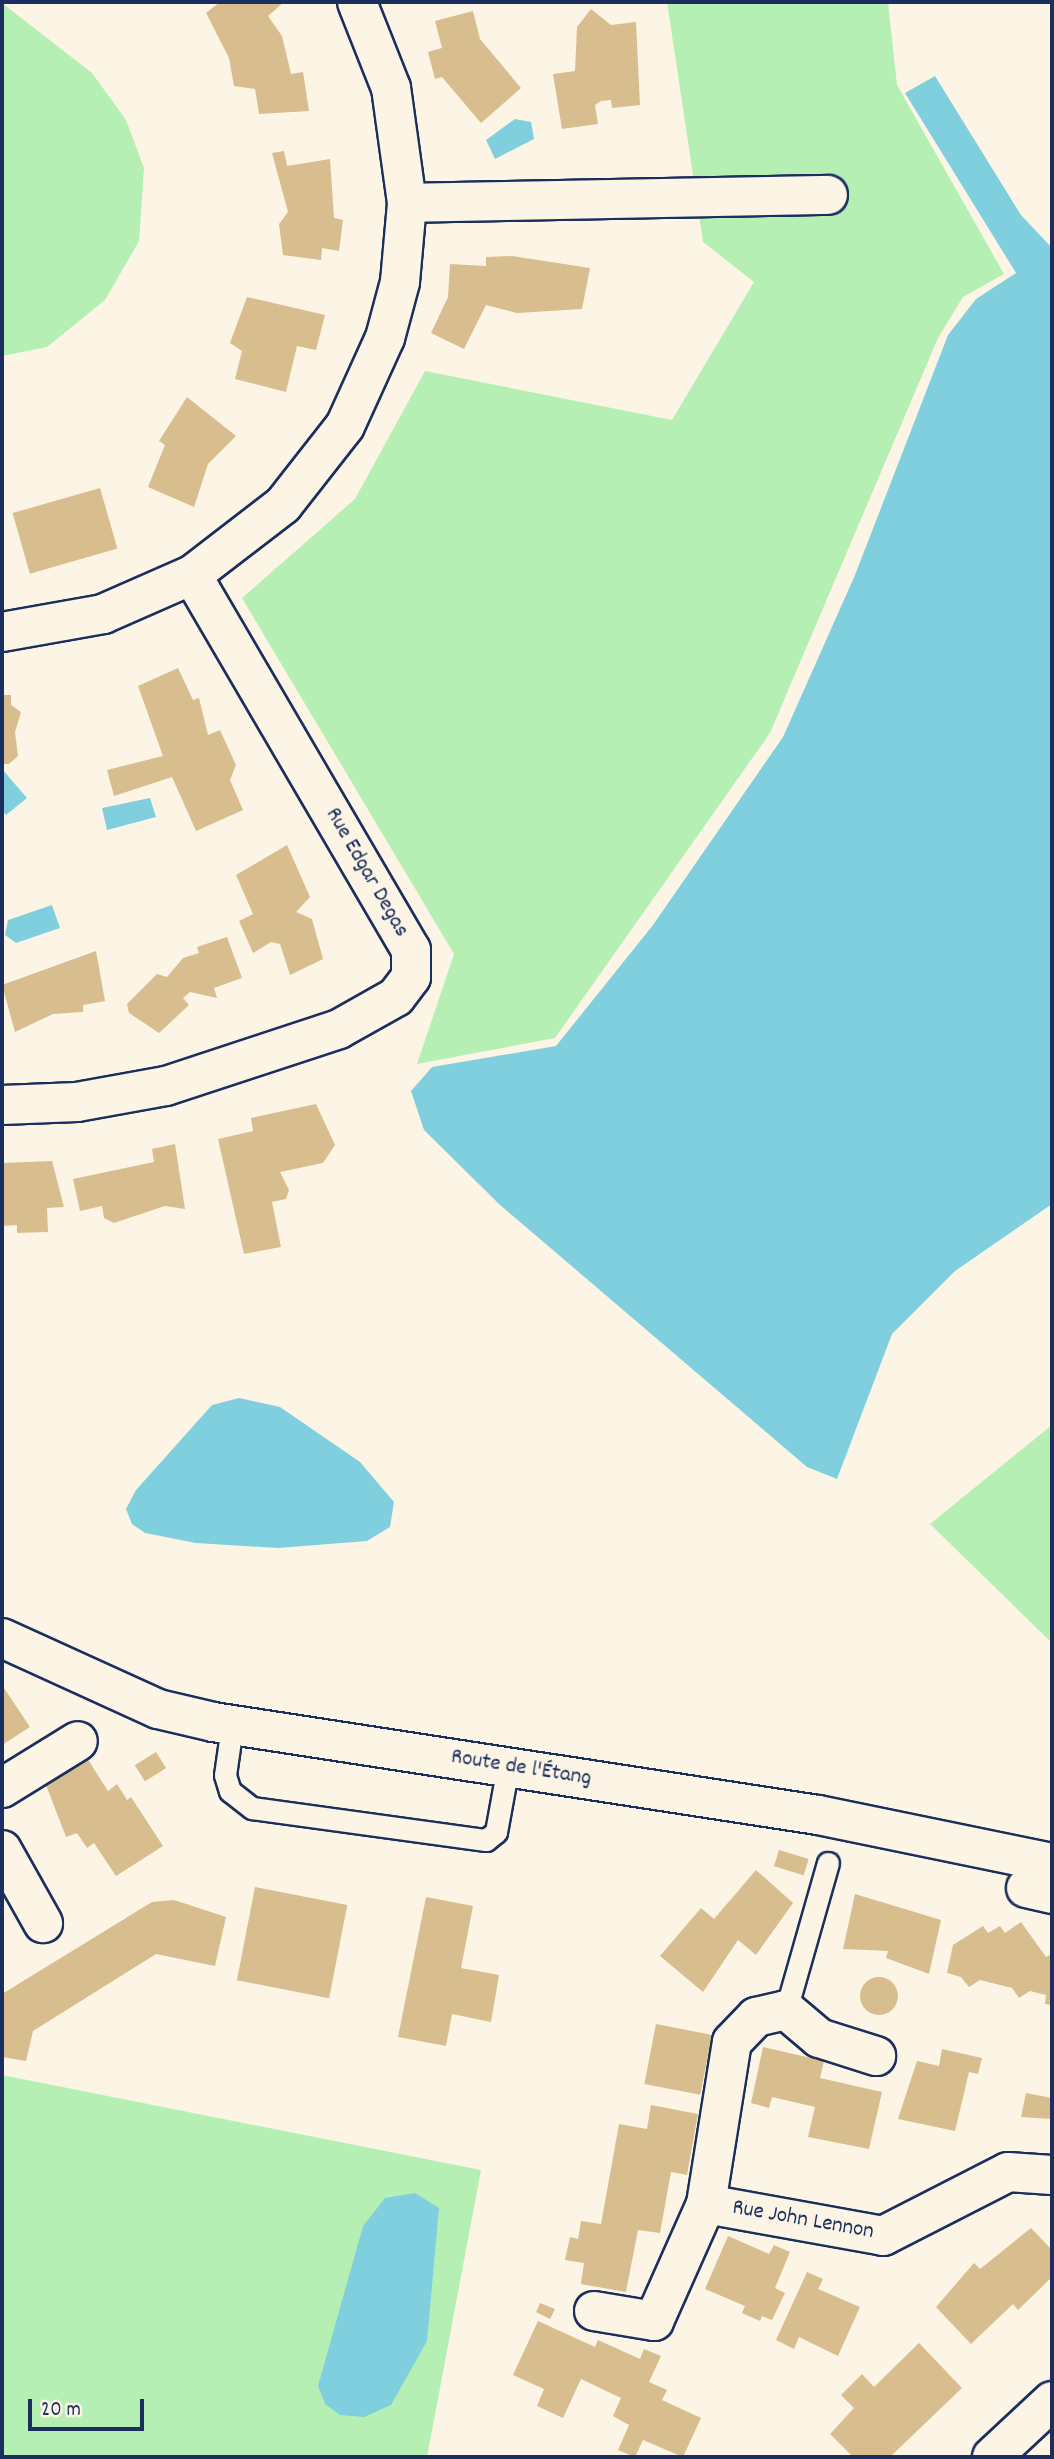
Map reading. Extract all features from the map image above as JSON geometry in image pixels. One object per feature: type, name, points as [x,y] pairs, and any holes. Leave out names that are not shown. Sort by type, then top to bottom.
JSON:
[{"type":"street","points":[[2,632],[103,614],[192,575],[283,505],[345,426],[385,338],[400,282],[407,203],[391,88],[357,2]]},
{"type":"street","points":[[407,203],[828,195]]},
{"type":"street","name":"Rue Edgar Degas","points":[[2,1105],[77,1102],[166,1086],[339,1029],[396,996],[411,977],[411,950],[192,575]]},
{"type":"street","name":"Route de l'Étang","points":[[2,1638],[158,1709],[232,1726],[818,1815],[1043,1882]]},
{"type":"street","points":[[2,1788],[78,1741]]},
{"type":"street","points":[[2,1850],[43,1923]]},
{"type":"street","points":[[786,2010],[819,2038],[876,2056]]},
{"type":"street","name":"Rue John Lennon","points":[[594,2311],[654,2321],[706,2204],[732,2042],[756,2017],[786,2010]]},
{"type":"street","name":"Rue John Lennon","points":[[706,2204],[883,2236],[1008,2172],[1052,2175]]},
{"type":"street","points":[[992,2457],[1052,2401]]},
{"type":"lane","points":[[232,1726],[225,1775],[230,1791],[251,1808],[486,1840],[496,1832],[508,1766]]},
{"type":"lane","points":[[786,2010],[828,1863]]},
{"type":"green space","points":[[667,2],[888,2],[897,85],[1004,274],[963,297],[938,338],[770,733],[555,1038],[417,1064],[454,954],[242,598],[355,499],[425,371],[672,420],[754,282],[703,242]]},
{"type":"green space","points":[[2,3],[92,73],[126,120],[144,168],[139,241],[105,300],[47,347],[2,356]]},
{"type":"green space","points":[[1052,1425],[1052,1643],[930,1524]]},
{"type":"green space","points":[[2,2075],[481,2170],[427,2457],[2,2457]]},
{"type":"water","points":[[935,76],[1021,215],[1052,248],[1052,1204],[955,1271],[892,1334],[837,1479],[807,1467],[499,1204],[424,1130],[411,1091],[432,1067],[556,1046],[653,925],[783,737],[855,575],[948,335],[976,299],[1016,273],[905,93]]},
{"type":"water","points":[[515,119],[531,122],[534,139],[495,159],[486,140]]},
{"type":"water","points":[[2,769],[27,798],[6,815],[2,810]]},
{"type":"water","points":[[150,798],[156,817],[107,830],[102,808]]},
{"type":"water","points":[[52,905],[60,928],[16,943],[5,935],[8,920]]},
{"type":"water","points":[[239,1398],[280,1407],[360,1462],[394,1502],[390,1527],[367,1541],[278,1548],[196,1543],[145,1533],[132,1524],[126,1509],[136,1490],[212,1405]]},
{"type":"water","points":[[415,2193],[439,2208],[427,2341],[391,2405],[364,2417],[340,2415],[325,2404],[318,2386],[363,2226],[385,2198]]},
{"type":"building","points":[[220,2],[284,2],[268,16],[282,36],[291,74],[303,72],[309,111],[259,114],[255,89],[234,86],[229,58],[206,13]]},
{"type":"building","points":[[591,9],[611,25],[636,22],[640,105],[612,108],[611,100],[601,101],[595,105],[598,124],[562,129],[553,74],[575,71],[577,27]]},
{"type":"building","points":[[473,11],[480,39],[521,88],[481,123],[442,77],[435,79],[428,52],[442,48],[435,21]]},
{"type":"building","points":[[284,151],[287,166],[330,159],[334,218],[343,220],[339,251],[322,248],[321,260],[283,255],[279,224],[288,212],[272,153]]},
{"type":"building","points":[[512,256],[590,268],[582,309],[517,313],[486,305],[464,349],[431,333],[448,297],[450,264],[486,266],[486,257]]},
{"type":"building","points":[[247,297],[325,315],[316,350],[297,346],[286,392],[235,379],[242,351],[230,343]]},
{"type":"building","points":[[187,397],[236,436],[208,464],[194,507],[148,487],[165,445],[159,441]]},
{"type":"building","points":[[100,488],[117,549],[30,574],[13,513]]},
{"type":"building","points":[[178,668],[193,700],[199,698],[208,735],[220,730],[236,765],[230,780],[243,810],[196,831],[172,777],[114,796],[107,770],[163,756],[138,686]]},
{"type":"building","points":[[2,695],[11,695],[11,705],[21,712],[15,732],[18,756],[9,764],[2,764]]},
{"type":"building","points":[[287,845],[310,897],[296,912],[312,919],[323,959],[290,975],[280,944],[271,942],[253,953],[239,921],[253,914],[236,875]]},
{"type":"building","points":[[227,937],[242,978],[214,988],[217,998],[190,992],[183,998],[189,1005],[159,1033],[129,1013],[127,1004],[157,974],[167,977],[183,958],[199,953],[197,947]]},
{"type":"building","points":[[96,951],[105,1001],[83,1005],[83,1012],[53,1014],[15,1032],[2,985]]},
{"type":"building","points":[[316,1104],[335,1145],[323,1163],[280,1172],[289,1190],[286,1199],[272,1202],[281,1247],[244,1254],[218,1139],[253,1131],[251,1118]]},
{"type":"building","points":[[175,1144],[185,1209],[165,1206],[114,1223],[104,1218],[102,1206],[80,1211],[73,1179],[154,1162],[152,1149]]},
{"type":"building","points":[[52,1161],[64,1207],[47,1208],[48,1232],[17,1233],[17,1225],[2,1226],[2,1163]]},
{"type":"building","points":[[2,1685],[30,1727],[2,1745]]},
{"type":"building","points":[[156,1752],[166,1768],[145,1781],[135,1765]]},
{"type":"building","points":[[87,1758],[108,1791],[117,1784],[127,1800],[131,1797],[163,1846],[116,1876],[94,1843],[87,1848],[77,1833],[66,1837],[46,1785]]},
{"type":"building","points":[[779,1850],[809,1859],[804,1875],[774,1866]]},
{"type":"building","points":[[756,1870],[793,1903],[756,1955],[738,1940],[703,1992],[660,1956],[701,1908],[714,1919]]},
{"type":"building","points":[[255,1887],[347,1905],[329,1998],[237,1980]]},
{"type":"building","points":[[855,1894],[941,1920],[929,1974],[886,1958],[888,1951],[843,1949]]},
{"type":"building","points":[[426,1897],[473,1906],[461,1968],[499,1975],[491,2022],[452,2014],[446,2046],[398,2037]]},
{"type":"building","points":[[174,1900],[226,1917],[215,1966],[156,1954],[33,2031],[26,2061],[2,2057],[2,1994],[152,1902]]},
{"type":"building","points":[[1021,1922],[1046,1957],[1052,1954],[1052,2005],[1045,2004],[1046,1995],[1030,1991],[1019,1998],[1012,1988],[980,1980],[969,1987],[961,1977],[947,1973],[953,1945],[983,1926],[988,1933],[1000,1926],[1005,1933]]},
{"type":"building","points":[[879,1977],[892,1983],[898,1996],[892,2009],[879,2015],[866,2009],[860,1996],[866,1983]]},
{"type":"building","points":[[656,2024],[712,2035],[700,2095],[644,2084]]},
{"type":"building","points":[[763,2047],[824,2061],[820,2078],[882,2092],[869,2149],[808,2137],[815,2107],[772,2097],[769,2108],[751,2103]]},
{"type":"building","points":[[942,2049],[982,2058],[978,2074],[969,2072],[955,2131],[898,2119],[917,2061],[939,2066]]},
{"type":"building","points":[[1026,2093],[1052,2098],[1052,2119],[1021,2117]]},
{"type":"building","points":[[651,2105],[698,2114],[687,2175],[671,2172],[660,2233],[638,2230],[626,2292],[581,2284],[584,2263],[565,2260],[570,2237],[578,2239],[581,2221],[601,2224],[619,2124],[647,2129]]},
{"type":"building","points":[[1031,2228],[1052,2250],[1052,2277],[1018,2310],[1013,2304],[971,2344],[936,2307],[974,2263],[980,2269]]},
{"type":"building","points":[[728,2236],[769,2254],[774,2245],[790,2252],[775,2288],[785,2293],[772,2320],[762,2316],[760,2321],[742,2313],[745,2306],[705,2289]]},
{"type":"building","points":[[807,2272],[823,2279],[818,2289],[860,2307],[838,2356],[799,2337],[794,2349],[776,2340]]},
{"type":"building","points":[[540,2303],[555,2309],[550,2319],[536,2312]]},
{"type":"building","points":[[538,2321],[595,2347],[598,2340],[640,2359],[644,2349],[661,2356],[649,2382],[667,2390],[662,2400],[701,2418],[683,2457],[643,2440],[635,2457],[618,2450],[629,2425],[613,2416],[621,2398],[581,2379],[563,2418],[537,2406],[544,2389],[513,2375]]},
{"type":"building","points":[[919,2343],[962,2388],[890,2457],[853,2457],[830,2434],[854,2408],[841,2395],[862,2374],[874,2387]]}]
